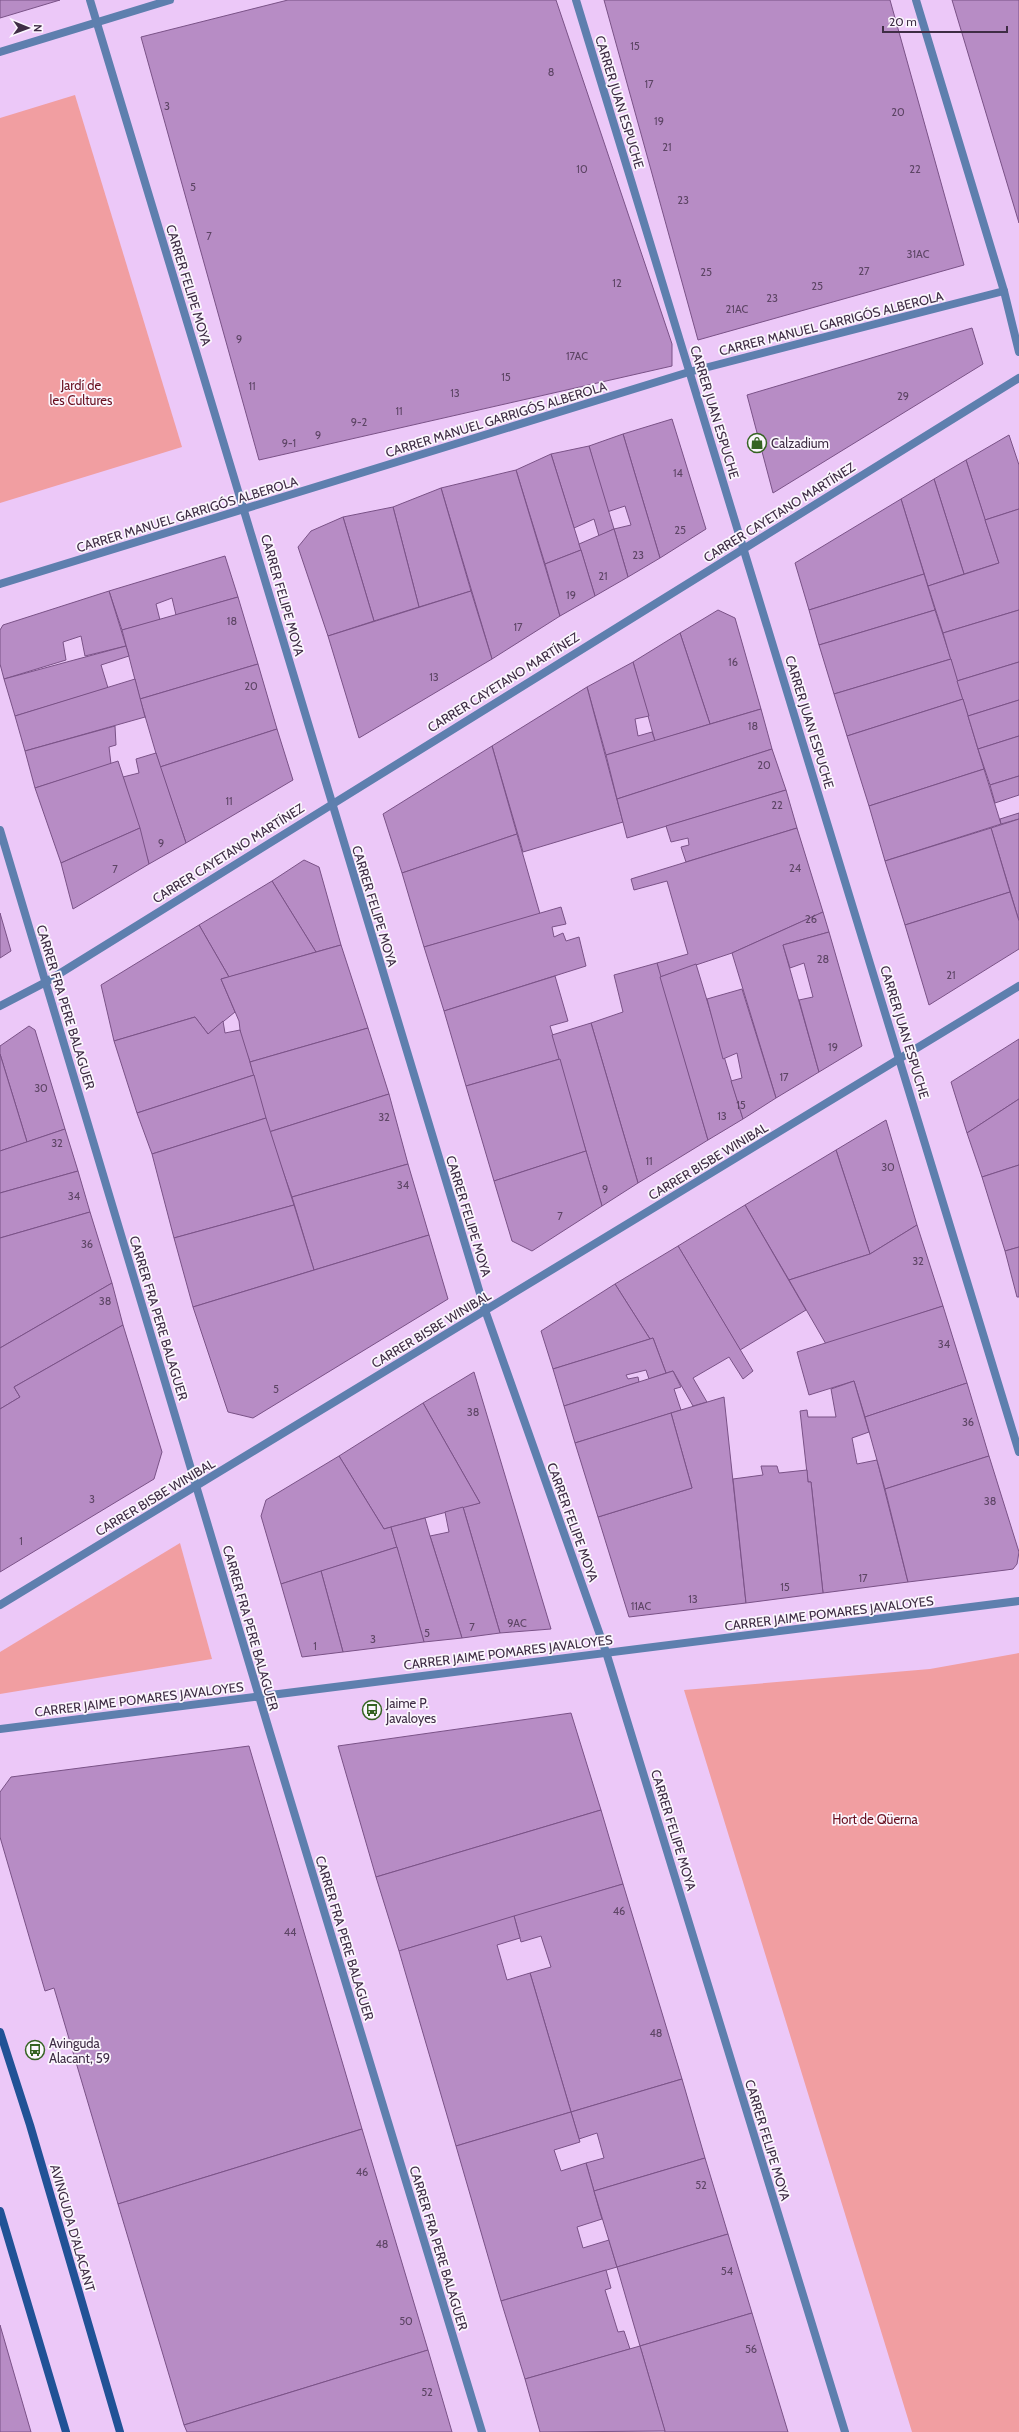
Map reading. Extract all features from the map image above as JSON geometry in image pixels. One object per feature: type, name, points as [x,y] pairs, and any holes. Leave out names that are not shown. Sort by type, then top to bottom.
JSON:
[{"type":"main road","name":"AVINGUDA D'ALACANT","points":[[0,2032],[30,2125],[120,2432]]},
{"type":"main road","points":[[0,2211],[66,2432]]},
{"type":"street","name":"CARRER FELIPE MOYA","points":[[90,0],[245,509],[331,803],[485,1310],[606,1652],[845,2432]]},
{"type":"street","points":[[0,52],[170,0]]},
{"type":"street","name":"CARRER JUAN ESPUCHE","points":[[576,0],[1019,1452]]},
{"type":"street","points":[[916,0],[1004,291],[1019,352]]},
{"type":"street","name":"CARRER MANUEL GARRIGÓS ALBEROLA","points":[[0,584],[690,372],[1004,291]]},
{"type":"street","name":"CARRER CAYETANO MARTÍNEZ","points":[[0,1006],[46,982],[331,803],[1019,378]]},
{"type":"street","name":"CARRER FRA PERE BALAGUER","points":[[0,830],[259,1695],[482,2432]]},
{"type":"street","name":"CARRER BISBE WINIBAL","points":[[0,1605],[1019,986]]},
{"type":"street","name":"CARRER JAIME POMARES JAVALOYES","points":[[0,1729],[259,1695],[1019,1601]]},
{"type":"green space","name":"Jardí de les Cultures","points":[[75,95],[182,447],[0,503],[0,118]]},
{"type":"green space","points":[[180,1543],[212,1659],[0,1694],[0,1652]]},
{"type":"green space","name":"Hort de Qüerna","points":[[1019,1653],[1019,2432],[912,2432],[684,1690],[930,1669]]},
{"type":"building","points":[[0,0],[60,0],[0,18]]},
{"type":"building","points":[[288,0],[556,0],[672,344],[672,366],[259,460],[141,37]]},
{"type":"building","points":[[604,0],[890,0],[964,265],[698,340]]},
{"type":"building","points":[[952,0],[1019,0],[1019,223]]},
{"type":"building","points":[[972,328],[983,364],[773,493],[747,395]]},
{"type":"building","points":[[672,419],[706,529],[660,558],[623,434]]},
{"type":"building","points":[[623,434],[660,558],[628,577],[614,529],[631,525],[625,506],[607,512],[589,446]]},
{"type":"building","points":[[1009,435],[1019,465],[1019,509],[985,520],[966,460]]},
{"type":"building","points":[[589,446],[614,529],[599,536],[594,519],[574,528],[551,454]]},
{"type":"building","points":[[551,454],[581,550],[545,564],[516,470]]},
{"type":"building","points":[[966,460],[999,563],[964,574],[934,479]]},
{"type":"building","points":[[516,470],[560,616],[492,659],[441,488]]},
{"type":"building","points":[[934,479],[964,574],[928,586],[901,499]]},
{"type":"building","points":[[441,488],[471,591],[419,607],[393,507]]},
{"type":"building","points":[[901,499],[924,574],[809,610],[795,563]]},
{"type":"building","points":[[393,507],[419,607],[374,621],[343,517]]},
{"type":"building","points":[[1019,509],[1019,610],[943,633],[928,586],[999,563],[985,520]]},
{"type":"building","points":[[343,517],[374,621],[328,636],[298,547],[311,531]]},
{"type":"building","points":[[614,529],[628,577],[595,596],[579,544]]},
{"type":"building","points":[[581,550],[595,596],[560,616],[545,564]]},
{"type":"building","points":[[225,556],[238,597],[176,615],[172,598],[156,604],[160,620],[122,630],[109,591]]},
{"type":"building","points":[[924,574],[935,610],[819,645],[809,610]]},
{"type":"building","points":[[109,591],[126,646],[85,656],[81,636],[63,642],[66,660],[4,679],[0,664],[0,630],[3,625]]},
{"type":"building","points":[[471,591],[492,659],[359,738],[328,636]]},
{"type":"building","points":[[238,597],[258,664],[140,699],[122,630]]},
{"type":"building","points":[[718,610],[735,618],[761,709],[710,724],[680,633]]},
{"type":"building","points":[[935,610],[951,659],[834,694],[819,645]]},
{"type":"building","points":[[1019,610],[1019,662],[957,681],[943,633]]},
{"type":"building","points":[[680,633],[710,724],[655,741],[633,662]]},
{"type":"building","points":[[126,646],[129,656],[101,665],[108,688],[15,716],[4,679]]},
{"type":"building","points":[[951,659],[963,699],[847,736],[834,694]]},
{"type":"building","points":[[633,662],[649,716],[635,719],[638,736],[652,732],[655,741],[606,755],[587,687]]},
{"type":"building","points":[[1019,662],[1019,700],[968,716],[957,681]]},
{"type":"building","points":[[258,664],[277,729],[160,767],[140,699]]},
{"type":"building","points":[[135,679],[145,717],[25,751],[15,716]]},
{"type":"building","points":[[587,687],[623,822],[523,852],[492,746]]},
{"type":"building","points":[[963,699],[984,769],[869,806],[847,736]]},
{"type":"building","points":[[1019,700],[1019,736],[978,749],[968,716]]},
{"type":"building","points":[[761,709],[772,749],[617,799],[606,755]]},
{"type":"building","points":[[115,726],[116,745],[109,747],[111,764],[35,788],[25,751]]},
{"type":"building","points":[[277,729],[293,780],[186,843],[160,767]]},
{"type":"building","points":[[1019,736],[1019,776],[990,785],[978,749]]},
{"type":"building","points":[[492,746],[517,834],[402,873],[383,814]]},
{"type":"building","points":[[772,749],[786,790],[627,838],[617,799]]},
{"type":"building","points":[[156,753],[186,843],[149,864],[123,777],[139,773],[136,759]]},
{"type":"building","points":[[118,761],[140,828],[61,863],[35,788]]},
{"type":"building","points":[[984,769],[1001,824],[885,861],[869,806]]},
{"type":"building","points":[[1019,776],[1019,795],[995,803],[990,785]]},
{"type":"building","points":[[786,790],[797,828],[686,862],[681,847],[689,845],[688,838],[671,842],[666,826]]},
{"type":"building","points":[[1019,813],[1019,819],[1001,824],[1000,819]]},
{"type":"building","points":[[1019,819],[1019,921],[991,828]]},
{"type":"building","points":[[140,828],[149,864],[73,909],[61,863]]},
{"type":"building","points":[[797,828],[823,912],[732,953],[660,977],[657,963],[688,954],[667,881],[634,890],[631,879]]},
{"type":"building","points":[[991,828],[1010,892],[905,925],[885,861]]},
{"type":"building","points":[[517,834],[540,914],[424,947],[402,873]]},
{"type":"building","points":[[304,860],[319,867],[341,945],[316,952],[272,881]]},
{"type":"building","points":[[272,881],[316,952],[229,977],[199,925]]},
{"type":"building","points":[[1010,892],[1019,921],[1019,949],[929,1005],[905,925]]},
{"type":"building","points":[[561,907],[566,924],[552,927],[554,937],[563,933],[566,941],[579,937],[586,966],[444,1011],[424,947]]},
{"type":"building","points":[[823,912],[829,932],[783,945],[819,1072],[776,1098],[732,953]]},
{"type":"building","points":[[0,913],[11,951],[0,958]]},
{"type":"building","points":[[199,925],[229,977],[221,979],[235,1012],[208,1034],[195,1017],[114,1041],[101,985]]},
{"type":"building","points":[[829,932],[862,1046],[819,1072],[799,1000],[813,997],[804,963],[790,968],[783,945]]},
{"type":"building","points":[[341,945],[368,1028],[250,1062],[241,1038],[239,1021],[221,979]]},
{"type":"building","points":[[657,963],[708,1140],[638,1183],[591,1023],[623,1012],[614,975]]},
{"type":"building","points":[[696,964],[743,1119],[708,1140],[660,977]]},
{"type":"building","points":[[555,976],[568,1021],[550,1026],[560,1059],[466,1086],[444,1011]]},
{"type":"building","points":[[742,989],[776,1098],[743,1119],[731,1081],[742,1078],[737,1053],[723,1059],[707,999]]},
{"type":"building","points":[[195,1017],[208,1034],[223,1021],[225,1033],[240,1030],[254,1075],[137,1113],[114,1041]]},
{"type":"building","points":[[591,1023],[638,1183],[602,1206],[552,1035]]},
{"type":"building","points":[[29,1026],[35,1030],[65,1129],[27,1142],[0,1054],[0,1046]]},
{"type":"building","points":[[368,1028],[389,1094],[269,1132],[250,1062]]},
{"type":"building","points":[[1019,1039],[1019,1099],[967,1133],[951,1082]]},
{"type":"building","points":[[0,1054],[27,1142],[0,1151]]},
{"type":"building","points":[[560,1059],[586,1151],[494,1181],[466,1086]]},
{"type":"building","points":[[254,1075],[266,1118],[152,1154],[137,1113]]},
{"type":"building","points":[[389,1094],[408,1164],[292,1197],[269,1132]]},
{"type":"building","points":[[1019,1099],[1019,1165],[982,1177],[967,1133]]},
{"type":"building","points":[[266,1118],[294,1205],[174,1238],[152,1154]]},
{"type":"building","points":[[886,1120],[917,1225],[870,1254],[836,1150]]},
{"type":"building","points":[[65,1129],[78,1171],[0,1193],[0,1151]]},
{"type":"building","points":[[836,1150],[870,1254],[789,1280],[745,1205]]},
{"type":"building","points":[[586,1151],[602,1206],[532,1251],[512,1241],[494,1181]]},
{"type":"building","points":[[408,1164],[429,1235],[314,1270],[292,1197]]},
{"type":"building","points":[[1019,1165],[1019,1247],[1005,1251],[982,1177]]},
{"type":"building","points":[[78,1171],[90,1212],[0,1238],[0,1193]]},
{"type":"building","points":[[294,1205],[314,1270],[193,1307],[174,1238]]},
{"type":"building","points":[[745,1205],[806,1310],[740,1350],[678,1246]]},
{"type":"building","points":[[90,1212],[112,1283],[0,1348],[0,1238]]},
{"type":"building","points":[[917,1225],[943,1306],[826,1344],[789,1280],[870,1254]]},
{"type":"building","points":[[429,1235],[448,1299],[253,1418],[228,1412],[193,1307]]},
{"type":"building","points":[[678,1246],[753,1371],[743,1379],[729,1357],[693,1378],[707,1402],[693,1406],[673,1371],[666,1373],[653,1338],[650,1339],[615,1284]]},
{"type":"building","points":[[1019,1247],[1019,1297],[1017,1297],[1005,1251]]},
{"type":"building","points":[[112,1283],[123,1325],[14,1387],[20,1397],[0,1409],[0,1348]]},
{"type":"building","points":[[615,1284],[650,1339],[553,1369],[541,1331]]},
{"type":"building","points":[[943,1306],[967,1383],[865,1417],[854,1381],[809,1395],[797,1352]]},
{"type":"building","points":[[123,1325],[162,1452],[154,1479],[0,1572],[0,1409],[20,1397],[14,1387]]},
{"type":"building","points":[[653,1338],[666,1373],[649,1379],[646,1370],[626,1375],[628,1379],[638,1377],[639,1382],[564,1406],[553,1369]]},
{"type":"building","points":[[673,1371],[681,1387],[674,1389],[681,1410],[575,1443],[564,1406]]},
{"type":"building","points":[[474,1372],[551,1629],[500,1633],[463,1507],[480,1503],[423,1403]]},
{"type":"building","points":[[854,1381],[869,1432],[852,1438],[857,1464],[877,1460],[908,1582],[823,1593],[811,1482],[808,1482],[800,1411],[807,1410],[808,1417],[836,1417],[831,1389]]},
{"type":"building","points":[[967,1383],[989,1456],[885,1489],[865,1417]]},
{"type":"building","points":[[724,1397],[746,1603],[629,1617],[598,1517],[692,1488],[671,1413]]},
{"type":"building","points":[[423,1403],[480,1503],[384,1529],[339,1456]]},
{"type":"building","points":[[671,1413],[692,1488],[598,1517],[575,1443]]},
{"type":"building","points":[[339,1456],[384,1529],[391,1527],[397,1547],[281,1584],[261,1516],[266,1500]]},
{"type":"building","points":[[989,1456],[1019,1552],[1017,1564],[1013,1569],[908,1582],[885,1489]]},
{"type":"building","points":[[761,1466],[777,1466],[779,1473],[807,1470],[808,1482],[811,1482],[823,1593],[746,1603],[733,1479],[763,1475]]},
{"type":"building","points":[[463,1507],[500,1633],[462,1638],[430,1536],[449,1532],[445,1512]]},
{"type":"building","points":[[425,1518],[462,1638],[424,1642],[391,1527]]},
{"type":"building","points":[[397,1547],[424,1642],[343,1652],[321,1571]]},
{"type":"building","points":[[321,1571],[343,1652],[302,1657],[281,1584]]},
{"type":"building","points":[[571,1713],[601,1810],[376,1877],[338,1746]]},
{"type":"building","points":[[249,1746],[362,2129],[118,2204],[54,1988],[45,1991],[0,1837],[0,1792],[11,1777]]},
{"type":"building","points":[[601,1810],[623,1884],[399,1951],[376,1877]]},
{"type":"building","points":[[623,1884],[682,2079],[571,2112],[530,1973],[551,1967],[541,1936],[521,1942],[514,1916]]},
{"type":"building","points":[[514,1916],[520,1938],[497,1945],[507,1980],[530,1973],[571,2112],[456,2146],[399,1951]]},
{"type":"building","points":[[682,2079],[705,2158],[594,2191],[586,2163],[604,2158],[597,2133],[579,2139],[571,2112]]},
{"type":"building","points":[[571,2112],[580,2142],[554,2150],[561,2171],[586,2163],[602,2219],[577,2227],[583,2248],[609,2240],[617,2267],[501,2301],[456,2146]]},
{"type":"building","points":[[362,2129],[428,2350],[184,2425],[118,2204]]},
{"type":"building","points":[[705,2158],[728,2234],[617,2267],[594,2191]]},
{"type":"building","points":[[728,2234],[752,2313],[640,2346],[617,2267]]},
{"type":"building","points":[[606,2270],[611,2288],[605,2290],[618,2332],[624,2331],[630,2349],[525,2379],[501,2301]]},
{"type":"building","points":[[752,2313],[788,2432],[665,2432],[640,2346]]},
{"type":"building","points":[[0,2325],[31,2432],[0,2432]]},
{"type":"building","points":[[640,2346],[665,2431],[540,2432],[525,2379]]},
{"type":"building","points":[[428,2350],[452,2432],[187,2432],[184,2425]]},
{"type":"place","name":"Calzadium","points":[[757,443]]},
{"type":"place","name":"Jaime P. Javaloyes","points":[[372,1710]]},
{"type":"place","name":"Avinguda Alacant, 59","points":[[35,2050]]}]
